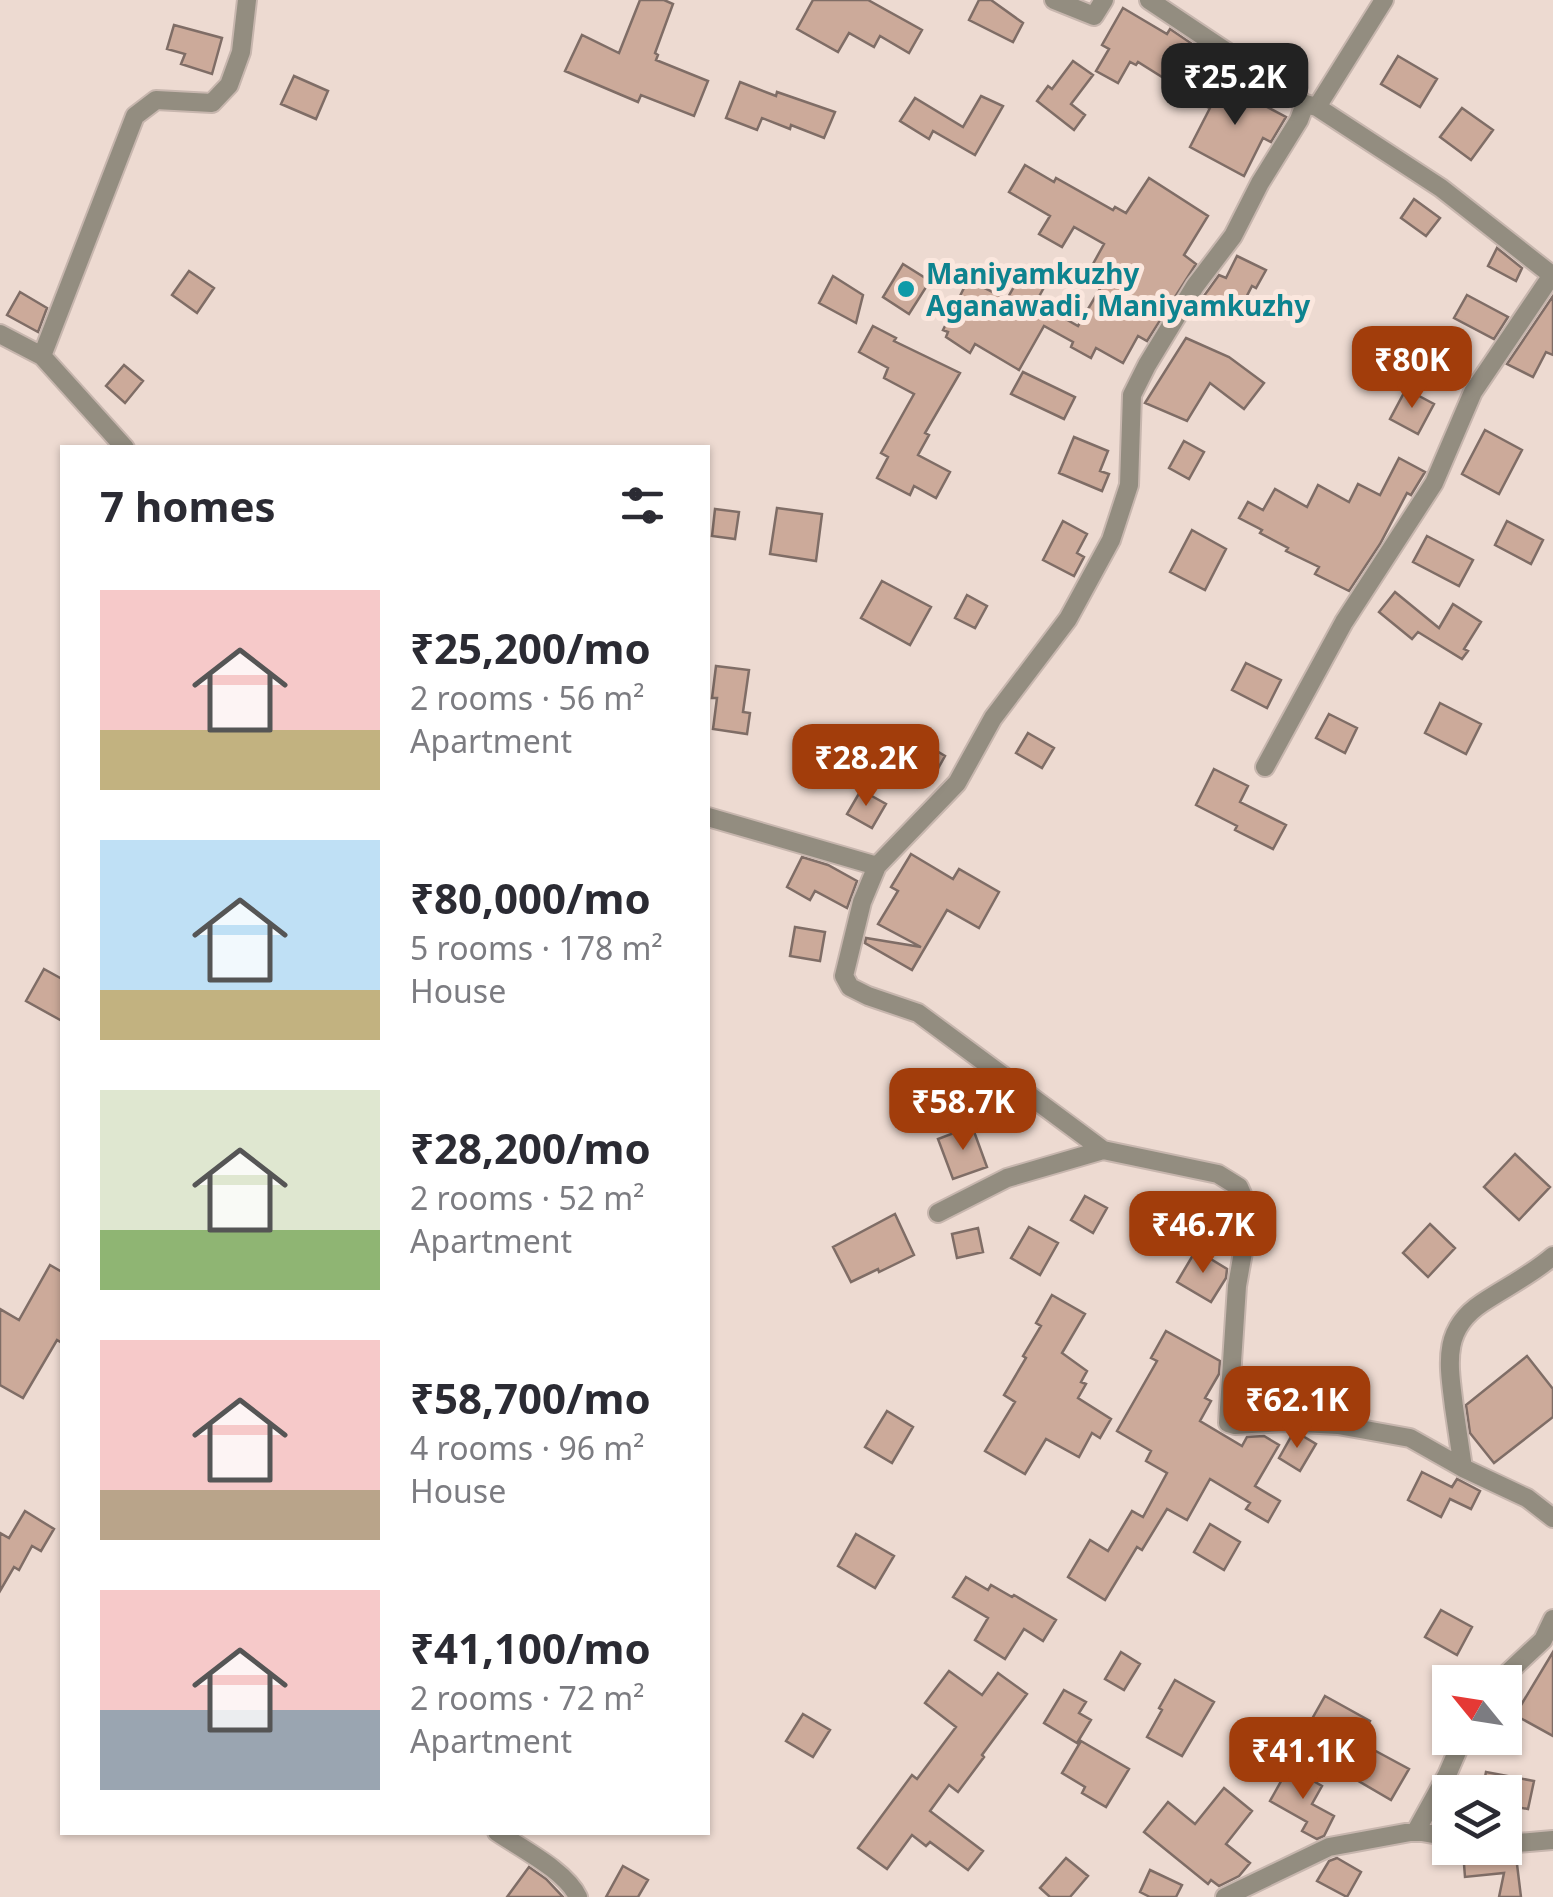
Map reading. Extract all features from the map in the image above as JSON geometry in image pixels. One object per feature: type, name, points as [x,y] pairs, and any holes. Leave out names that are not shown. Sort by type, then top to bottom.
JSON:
[{"type":"street","points":[[42,356],[135,116],[156,100],[212,103],[229,85],[241,52],[247,0]]},
{"type":"street","points":[[1054,0],[1094,16],[1104,0]]},
{"type":"street","points":[[1149,0],[1441,188],[1552,276],[1473,392],[1434,483],[1344,622],[1265,767]]},
{"type":"street","points":[[1384,0],[1299,120],[1233,236],[1195,286],[1147,365],[1132,395],[1129,485],[1111,540],[1068,619],[993,718],[957,783],[876,866],[862,902],[844,976],[850,987],[918,1013],[1103,1150],[1218,1174],[1239,1188],[1250,1212],[1237,1286],[1228,1423],[1338,1425],[1410,1438],[1527,1498],[1553,1518]]},
{"type":"street","points":[[0,334],[42,356],[122,445]]},
{"type":"street","points":[[710,818],[876,866]]},
{"type":"street","points":[[938,1213],[1007,1178],[1103,1150]]},
{"type":"street","points":[[1463,1468],[1449,1366],[1449,1348],[1456,1331],[1480,1304],[1553,1256]]},
{"type":"street","points":[[1516,1665],[1543,1640],[1553,1619]]},
{"type":"street","points":[[1416,1831],[1457,1755]]},
{"type":"street","points":[[1225,1897],[1328,1847],[1416,1831],[1432,1833]]},
{"type":"street","points":[[501,1835],[573,1886],[578,1897]]},
{"type":"street","points":[[1522,1843],[1553,1840]]},
{"type":"building","points":[[640,0],[673,4],[656,60],[708,81],[694,116],[641,95],[638,102],[565,71],[582,35],[619,53]]},
{"type":"building","points":[[813,0],[868,0],[922,30],[909,53],[880,36],[874,47],[849,33],[838,52],[797,29]]},
{"type":"building","points":[[979,0],[991,0],[1023,23],[1013,42],[969,20]]},
{"type":"building","points":[[1123,8],[1167,34],[1170,29],[1201,50],[1178,87],[1138,62],[1130,62],[1118,83],[1096,71],[1109,49],[1102,45]]},
{"type":"building","points":[[174,25],[222,38],[212,74],[181,64],[185,54],[167,49]]},
{"type":"building","points":[[1398,56],[1437,79],[1420,107],[1381,84]]},
{"type":"building","points":[[1073,61],[1093,75],[1071,104],[1085,115],[1074,130],[1037,101],[1048,86],[1052,89]]},
{"type":"building","points":[[294,76],[328,91],[316,119],[281,104]]},
{"type":"building","points":[[1218,81],[1286,117],[1271,142],[1263,138],[1244,176],[1190,147],[1210,108],[1205,106]]},
{"type":"building","points":[[740,82],[835,112],[824,138],[762,118],[757,130],[726,118]]},
{"type":"building","points":[[981,96],[1003,106],[975,155],[933,131],[929,139],[900,121],[915,98],[963,127]]},
{"type":"building","points":[[1462,108],[1493,130],[1471,160],[1440,137]]},
{"type":"building","points":[[1025,165],[1126,213],[1149,178],[1208,216],[1184,255],[1196,264],[1147,341],[1138,336],[1123,363],[1096,348],[1091,358],[1071,347],[1073,342],[1044,326],[1019,370],[975,344],[970,353],[946,337],[948,332],[943,330],[968,280],[1007,299],[1024,269],[1047,282],[1036,302],[1078,326],[1104,282],[1088,273],[1104,244],[1074,227],[1062,247],[1039,234],[1050,216],[1009,192]]},
{"type":"building","points":[[1414,199],[1440,218],[1426,236],[1401,218]]},
{"type":"building","points":[[1497,248],[1522,268],[1516,281],[1488,266]]},
{"type":"building","points":[[1237,256],[1266,270],[1256,288],[1252,286],[1236,317],[1201,300],[1219,275],[1226,278]]},
{"type":"building","name":"Maniyamkuzhy Aganawadi, Maniyamkuzhy","points":[[903,264],[930,281],[909,314],[883,297]]},
{"type":"building","points":[[189,271],[214,288],[197,313],[172,295]]},
{"type":"building","points":[[833,276],[863,295],[856,323],[819,303]]},
{"type":"building","points":[[20,292],[47,308],[38,332],[7,315]]},
{"type":"building","points":[[1467,295],[1508,317],[1494,339],[1454,318]]},
{"type":"building","points":[[1553,296],[1553,355],[1546,352],[1533,377],[1507,364]]},
{"type":"building","points":[[873,326],[896,338],[894,341],[960,373],[925,433],[929,435],[918,455],[950,472],[936,498],[914,486],[910,495],[877,478],[888,457],[881,453],[914,394],[884,378],[888,368],[859,352]]},
{"type":"building","points":[[1186,338],[1229,357],[1264,383],[1244,409],[1210,383],[1187,421],[1145,403]]},
{"type":"building","points":[[124,365],[143,381],[125,403],[106,386]]},
{"type":"building","points":[[1023,372],[1075,397],[1064,419],[1011,394]]},
{"type":"building","points":[[1406,389],[1434,404],[1418,434],[1390,419]]},
{"type":"building","points":[[1485,430],[1522,450],[1499,494],[1462,474]]},
{"type":"building","points":[[1074,437],[1108,451],[1100,471],[1109,474],[1102,491],[1059,473]]},
{"type":"building","points":[[1184,441],[1204,452],[1189,479],[1169,468]]},
{"type":"building","points":[[1399,458],[1425,472],[1411,495],[1407,493],[1349,591],[1315,574],[1319,567],[1286,551],[1288,548],[1239,518],[1248,502],[1263,510],[1275,489],[1307,507],[1318,485],[1349,502],[1358,484],[1380,495]]},
{"type":"building","points":[[777,508],[822,514],[816,561],[770,554]]},
{"type":"building","points":[[715,509],[739,512],[735,539],[712,536]]},
{"type":"building","points":[[1063,521],[1087,534],[1077,553],[1084,557],[1074,576],[1043,560]]},
{"type":"building","points":[[1507,521],[1543,540],[1531,564],[1495,545]]},
{"type":"building","points":[[1192,530],[1226,549],[1205,590],[1170,572]]},
{"type":"building","points":[[1427,536],[1473,560],[1459,586],[1413,562]]},
{"type":"building","points":[[882,581],[931,607],[910,645],[861,618]]},
{"type":"building","points":[[1395,592],[1439,628],[1453,604],[1481,622],[1462,659],[1418,632],[1412,639],[1379,612]]},
{"type":"building","points":[[967,595],[987,606],[975,628],[955,618]]},
{"type":"building","points":[[1246,663],[1281,680],[1267,708],[1232,690]]},
{"type":"building","points":[[716,666],[749,670],[743,712],[750,713],[747,734],[713,729]]},
{"type":"building","points":[[1440,703],[1481,724],[1466,754],[1425,733]]},
{"type":"building","points":[[1329,714],[1357,728],[1345,753],[1316,738]]},
{"type":"building","points":[[1028,733],[1054,748],[1042,768],[1016,753]]},
{"type":"building","points":[[912,736],[945,756],[931,781],[897,761]]},
{"type":"building","points":[[1214,769],[1248,786],[1240,802],[1286,825],[1273,849],[1196,805]]},
{"type":"building","points":[[861,790],[886,804],[872,828],[847,814]]},
{"type":"building","points":[[911,854],[953,879],[959,869],[999,892],[979,928],[947,910],[912,970],[865,943],[866,938],[921,947],[878,924],[898,891],[891,887]]},
{"type":"building","points":[[802,857],[828,865],[857,881],[847,908],[815,891],[810,900],[787,887]]},
{"type":"building","points":[[795,927],[825,932],[820,961],[790,956]]},
{"type":"building","points":[[44,969],[60,978],[60,1020],[26,1001]]},
{"type":"building","points":[[972,1126],[987,1167],[953,1179],[938,1139]]},
{"type":"building","points":[[1515,1154],[1550,1187],[1519,1220],[1484,1187]]},
{"type":"building","points":[[1085,1196],[1107,1208],[1093,1233],[1071,1220]]},
{"type":"building","points":[[895,1214],[914,1255],[851,1282],[833,1247]]},
{"type":"building","points":[[1430,1224],[1455,1248],[1428,1277],[1403,1253]]},
{"type":"building","points":[[1029,1227],[1058,1243],[1040,1275],[1011,1258]]},
{"type":"building","points":[[978,1228],[983,1252],[957,1258],[952,1234]]},
{"type":"building","points":[[1196,1250],[1227,1269],[1226,1278],[1211,1302],[1177,1282]]},
{"type":"building","points":[[50,1265],[60,1271],[60,1342],[57,1340],[23,1398],[0,1385],[0,1309],[19,1320]]},
{"type":"building","points":[[1052,1295],[1085,1314],[1062,1353],[1087,1371],[1081,1382],[1086,1384],[1078,1398],[1111,1419],[1100,1438],[1092,1433],[1079,1457],[1046,1439],[1025,1474],[985,1451],[1015,1402],[1004,1395],[1026,1358],[1023,1356],[1041,1326],[1036,1323]]},
{"type":"building","points":[[1166,1331],[1220,1361],[1219,1374],[1205,1398],[1211,1401],[1200,1421],[1242,1446],[1247,1437],[1264,1436],[1279,1445],[1255,1486],[1280,1501],[1268,1522],[1246,1509],[1250,1503],[1210,1479],[1187,1520],[1167,1509],[1142,1550],[1137,1547],[1105,1600],[1068,1577],[1090,1540],[1108,1551],[1132,1511],[1143,1517],[1167,1473],[1146,1461],[1151,1451],[1117,1431],[1157,1361],[1151,1358]]},
{"type":"building","points":[[1527,1356],[1553,1389],[1553,1417],[1494,1463],[1470,1433],[1466,1405]]},
{"type":"building","points":[[887,1411],[913,1427],[892,1463],[865,1447]]},
{"type":"building","points":[[1292,1435],[1301,1435],[1316,1444],[1300,1471],[1279,1458]]},
{"type":"building","points":[[1422,1472],[1452,1487],[1457,1479],[1480,1491],[1471,1509],[1450,1499],[1441,1517],[1408,1500]]},
{"type":"building","points":[[25,1511],[54,1529],[41,1551],[32,1546],[19,1570],[14,1567],[0,1591],[0,1533],[9,1538]]},
{"type":"building","points":[[1210,1524],[1240,1542],[1224,1570],[1194,1552]]},
{"type":"building","points":[[856,1534],[894,1556],[875,1588],[838,1566]]},
{"type":"building","points":[[966,1577],[988,1590],[991,1585],[1014,1595],[1056,1620],[1043,1641],[1024,1629],[1005,1659],[975,1640],[988,1618],[953,1597]]},
{"type":"building","points":[[1441,1610],[1472,1627],[1457,1655],[1425,1637]]},
{"type":"building","points":[[1121,1652],[1140,1664],[1124,1690],[1105,1679]]},
{"type":"building","points":[[1553,1652],[1553,1736],[1522,1719],[1522,1703]]},
{"type":"building","points":[[949,1671],[982,1695],[998,1673],[1027,1694],[958,1792],[949,1785],[930,1811],[983,1851],[968,1870],[930,1842],[926,1846],[912,1835],[887,1869],[858,1848],[912,1775],[917,1779],[956,1727],[925,1703]]},
{"type":"building","points":[[1175,1680],[1214,1702],[1182,1756],[1147,1737]]},
{"type":"building","points":[[1064,1690],[1086,1702],[1079,1713],[1091,1720],[1077,1743],[1044,1723]]},
{"type":"building","points":[[1325,1696],[1370,1721],[1353,1752],[1308,1726]]},
{"type":"building","points":[[803,1714],[830,1730],[813,1757],[786,1741]]},
{"type":"building","points":[[1081,1741],[1129,1769],[1106,1807],[1082,1793],[1085,1787],[1062,1773]]},
{"type":"building","points":[[1372,1749],[1409,1769],[1391,1800],[1355,1779]]},
{"type":"building","points":[[1289,1767],[1322,1786],[1312,1804],[1334,1816],[1324,1836],[1317,1839],[1302,1831],[1307,1822],[1270,1801]]},
{"type":"building","points":[[1522,1779],[1534,1781],[1528,1809],[1522,1808]]},
{"type":"building","points":[[1224,1788],[1252,1811],[1226,1844],[1250,1863],[1239,1876],[1219,1886],[1211,1880],[1208,1884],[1144,1832],[1168,1802],[1195,1824]]},
{"type":"building","points":[[1066,1858],[1088,1876],[1070,1897],[1050,1897],[1040,1888]]},
{"type":"building","points":[[1337,1858],[1361,1872],[1347,1897],[1317,1881],[1329,1861]]},
{"type":"building","points":[[1464,1865],[1517,1865],[1521,1897],[1499,1897],[1504,1873],[1465,1877]]},
{"type":"building","points":[[623,1866],[648,1880],[638,1897],[606,1897]]},
{"type":"building","points":[[529,1867],[546,1879],[563,1897],[507,1897]]},
{"type":"building","points":[[1150,1870],[1182,1885],[1176,1897],[1150,1897],[1140,1892]]},
{"type":"place","name":"Maniyamkuzhy Aganawadi, Maniyamkuzhy","points":[[906,289]]}]
